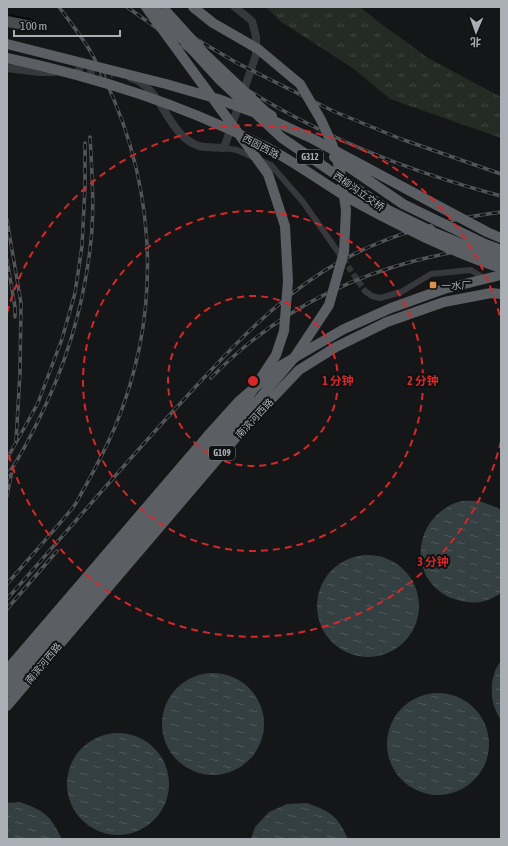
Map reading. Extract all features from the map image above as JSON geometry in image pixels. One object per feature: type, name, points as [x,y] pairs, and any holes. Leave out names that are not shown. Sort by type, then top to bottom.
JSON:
[{"type":"highway","points":[[7,682],[237,414],[276,355],[284,331],[288,281],[285,226],[268,174],[146,7]]},
{"type":"highway","name":"西柳沟立交桥","points":[[153,7],[220,80],[282,138],[388,210],[433,232],[501,260]]},
{"type":"highway","name":"西柳沟立交桥","points":[[162,7],[205,54],[266,112],[403,204],[485,244],[501,250]]},
{"type":"highway","points":[[7,692],[294,358],[329,305],[344,252],[346,210],[340,170],[332,144],[321,120],[300,84],[258,49],[213,23],[192,7]]},
{"type":"highway","points":[[7,44],[166,84],[218,99],[261,115],[313,139],[487,232],[501,238]]},
{"type":"highway","name":"西固西路","points":[[7,58],[61,70],[174,105],[267,148],[346,196],[397,224],[486,264],[501,268]]},
{"type":"highway","name":"南滨河西路","points":[[7,670],[211,432],[239,401],[280,366],[344,329],[391,308],[444,289],[501,276]]},
{"type":"highway","name":"南滨河西路","points":[[7,706],[244,428],[300,370],[336,347],[387,322],[444,302],[491,294],[501,294]]},
{"type":"street","points":[[224,148],[256,55],[256,38],[252,21],[234,7]]},
{"type":"street","points":[[7,68],[40,72],[68,71]]},
{"type":"street","points":[[119,74],[134,79],[146,86],[173,125],[185,138],[200,146],[237,150],[272,165],[303,202],[343,259]]},
{"type":"street","points":[[365,291],[372,296],[380,298],[401,292],[431,274],[471,270],[485,279]]},
{"type":"green space","points":[[266,7],[360,7],[428,58],[501,97],[501,138],[390,99],[354,69],[280,21]]},
{"type":"water","points":[[460,501],[479,501],[501,510],[501,593],[493,598],[477,602],[461,601],[439,591],[428,579],[422,565],[421,550],[424,535],[431,522],[442,510]]},
{"type":"water","points":[[368,555],[387,559],[404,570],[415,587],[419,606],[415,625],[404,642],[387,653],[368,657],[349,653],[332,642],[321,625],[317,606],[321,587],[332,570],[349,559]]},
{"type":"water","points":[[501,661],[501,720],[494,707],[492,697],[492,681]]},
{"type":"water","points":[[213,673],[232,677],[249,688],[260,705],[264,724],[260,743],[249,760],[232,771],[213,775],[194,771],[177,760],[166,743],[162,724],[166,705],[177,688],[194,677]]},
{"type":"water","points":[[438,693],[457,697],[474,708],[485,725],[489,744],[485,763],[474,780],[457,791],[438,795],[419,791],[402,780],[391,763],[387,744],[391,725],[402,708],[419,697]]},
{"type":"water","points":[[118,733],[137,737],[154,748],[165,765],[169,784],[165,803],[154,820],[137,831],[118,835],[99,831],[82,820],[71,803],[67,784],[71,765],[82,748],[99,737]]},
{"type":"water","points":[[20,802],[41,811],[46,815],[54,824],[62,839],[7,839],[7,803]]},
{"type":"water","points":[[307,803],[328,812],[337,819],[348,839],[251,839],[255,827],[269,812],[287,804]]},
{"type":"building","points":[[7,16],[32,21],[30,31],[7,27]]},
{"type":"tunnel","points":[[75,71],[113,74]]},
{"type":"tunnel","points":[[343,259],[365,291]]},
{"type":"railway","points":[[7,584],[75,504],[108,442],[115,427],[131,380],[142,333],[147,286],[147,238],[141,191],[130,144],[113,99],[92,54],[81,36],[59,7]]},
{"type":"railway","points":[[127,7],[231,80],[322,131],[397,163],[448,181],[501,196]]},
{"type":"railway","points":[[142,7],[237,63],[333,111],[401,139],[501,174]]},
{"type":"railway","points":[[7,475],[25,447],[58,377],[78,314],[87,271],[92,235],[93,193],[90,137]]},
{"type":"railway","points":[[7,459],[38,403],[62,339],[75,293],[82,246],[85,187],[85,143]]},
{"type":"railway","points":[[7,599],[211,370],[264,317],[303,285],[344,259],[387,240],[432,225],[478,215],[501,212]]},
{"type":"railway","points":[[7,220],[21,303],[20,373],[16,441]]},
{"type":"railway","points":[[211,378],[233,357],[279,321],[304,305],[330,292],[357,280],[414,261],[461,251],[501,247]]},
{"type":"railway","points":[[7,260],[15,307],[15,317]]},
{"type":"railway","points":[[7,496],[12,471]]},
{"type":"railway","points":[[7,609],[57,551]]},
{"type":"place","name":"一水厂","points":[[433,285]]}]
